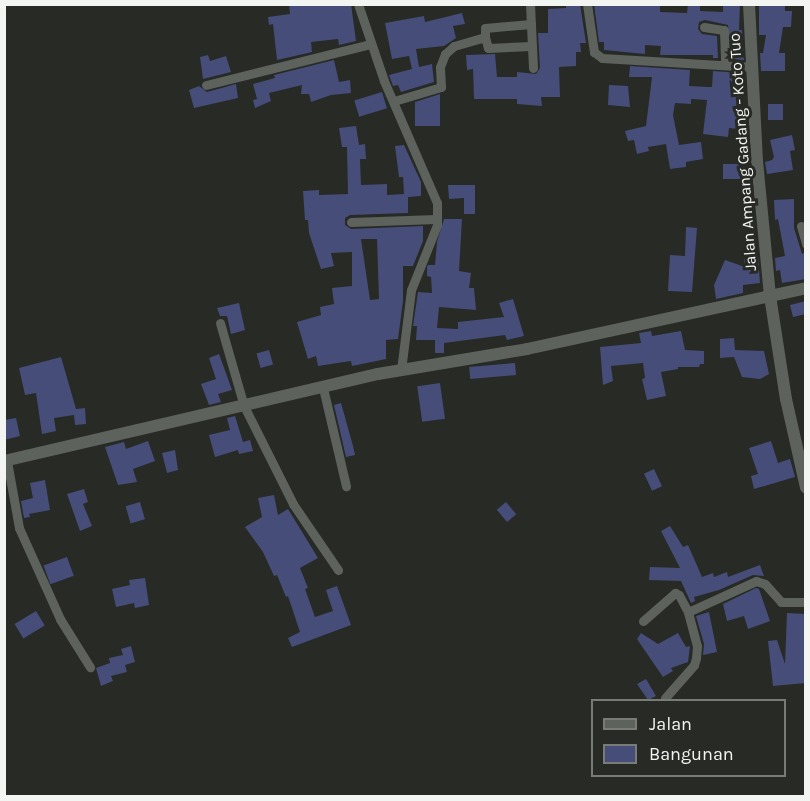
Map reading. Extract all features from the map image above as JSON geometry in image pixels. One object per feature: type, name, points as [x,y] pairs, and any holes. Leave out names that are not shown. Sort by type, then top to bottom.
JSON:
[{"type":"street","points":[[358,4],[370,44],[435,196],[437,225],[411,290],[401,370]]},
{"type":"street","points":[[530,4],[533,68]]},
{"type":"street","points":[[587,4],[594,52],[597,56],[753,67]]},
{"type":"street","name":"Jalan Ampang Gadang - Koto Tuo","points":[[749,4],[757,161],[770,296],[786,399],[806,488]]},
{"type":"street","points":[[531,24],[485,28],[488,48],[531,46]]},
{"type":"street","points":[[704,27],[724,30],[725,65]]},
{"type":"street","points":[[394,101],[441,87],[441,58],[448,50],[467,41],[485,37]]},
{"type":"street","points":[[206,85],[370,44]]},
{"type":"street","points":[[351,222],[436,219]]},
{"type":"street","points":[[801,226],[806,244]]},
{"type":"street","points":[[90,667],[60,619],[19,528],[6,461],[401,370],[527,349],[806,288]]},
{"type":"street","points":[[220,323],[244,406],[293,504],[339,570]]},
{"type":"street","points":[[323,388],[345,486]]},
{"type":"street","points":[[688,612],[756,581],[765,584],[781,602],[806,602]]},
{"type":"street","points":[[644,621],[675,593],[679,595],[688,612],[697,646],[696,658],[694,665],[666,698]]},
{"type":"building","points":[[289,4],[351,4],[356,41],[339,45],[338,39],[311,42],[312,52],[277,60],[273,24],[269,25],[268,17],[290,14]]},
{"type":"building","points":[[566,4],[580,4],[586,43],[580,43],[581,52],[576,52],[576,66],[559,67],[560,97],[541,97],[542,106],[517,104],[517,99],[474,99],[473,69],[467,70],[466,55],[495,54],[497,77],[517,77],[517,72],[536,74],[540,68],[538,33],[548,33],[548,9],[566,8]]},
{"type":"building","points":[[594,4],[660,4],[660,12],[687,13],[688,4],[700,6],[700,11],[723,12],[723,4],[740,4],[739,30],[742,30],[744,60],[732,59],[728,25],[705,20],[699,22],[698,29],[702,34],[717,36],[718,58],[713,58],[713,55],[660,55],[661,46],[645,45],[645,54],[604,50],[604,42],[599,42]]},
{"type":"building","points":[[759,4],[785,4],[785,11],[792,11],[791,27],[783,27],[779,53],[785,53],[785,71],[761,71],[760,53],[763,53],[766,35],[759,35]]},
{"type":"building","points":[[462,13],[465,24],[453,26],[456,38],[444,46],[416,49],[419,67],[432,64],[434,82],[401,92],[398,85],[393,86],[389,75],[412,69],[409,56],[392,59],[385,23],[424,16],[425,22]]},
{"type":"building","points":[[208,55],[210,61],[226,56],[231,72],[203,79],[200,57]]},
{"type":"building","points":[[334,60],[339,82],[350,80],[351,93],[331,95],[311,102],[309,94],[301,94],[302,85],[269,93],[271,101],[255,108],[253,100],[257,99],[253,84],[275,78],[274,75]]},
{"type":"building","points":[[630,66],[690,70],[689,86],[712,87],[713,71],[742,73],[738,129],[729,128],[728,137],[703,134],[707,100],[691,99],[691,104],[675,103],[673,115],[679,145],[701,142],[703,159],[686,162],[686,167],[670,169],[666,144],[648,147],[649,151],[637,154],[634,140],[628,141],[625,131],[646,126],[652,77],[629,77]]},
{"type":"building","points":[[236,84],[238,98],[194,108],[189,90],[199,86],[207,92]]},
{"type":"building","points":[[609,85],[628,86],[630,107],[608,105]]},
{"type":"building","points":[[382,92],[387,108],[359,117],[354,100]]},
{"type":"building","points":[[440,94],[440,126],[415,126],[415,102]]},
{"type":"building","points":[[768,104],[783,104],[783,120],[768,120]]},
{"type":"building","points":[[356,126],[359,145],[365,144],[366,159],[360,159],[361,185],[387,184],[387,195],[404,194],[403,177],[399,177],[395,146],[404,145],[421,182],[421,196],[408,197],[408,213],[350,215],[345,218],[345,225],[351,229],[423,226],[423,241],[413,266],[403,266],[403,301],[398,339],[386,340],[386,359],[352,366],[351,361],[318,366],[316,356],[308,359],[297,322],[321,315],[320,307],[334,304],[332,288],[352,286],[352,252],[331,253],[334,266],[321,269],[309,233],[308,220],[305,220],[303,191],[319,190],[319,195],[348,194],[347,147],[342,147],[339,128]],"holes":[[[361,239],[377,239],[379,299],[370,300]]]},
{"type":"building","points":[[792,135],[795,150],[790,151],[793,170],[767,174],[765,162],[774,157],[770,140]]},
{"type":"building","points":[[723,164],[740,164],[740,179],[723,179]]},
{"type":"building","points":[[448,185],[475,185],[475,214],[464,214],[464,198],[449,199]]},
{"type":"building","points":[[794,199],[794,228],[802,254],[804,253],[806,279],[782,283],[780,270],[776,271],[775,258],[785,256],[778,219],[775,220],[774,200]]},
{"type":"building","points":[[444,219],[462,219],[459,271],[471,273],[469,288],[474,288],[476,310],[439,307],[437,328],[458,329],[458,322],[504,317],[499,303],[513,299],[524,336],[507,340],[505,335],[444,343],[444,353],[435,353],[435,340],[416,340],[417,326],[413,326],[418,292],[432,293],[431,277],[427,276],[427,267],[435,265],[437,242]]},
{"type":"building","points":[[686,227],[697,228],[692,292],[668,291],[670,255],[685,256]]},
{"type":"building","points":[[758,257],[760,283],[743,285],[743,293],[716,299],[714,285],[725,260],[745,267],[744,259]]},
{"type":"building","points":[[806,301],[806,314],[793,317],[790,305]]},
{"type":"building","points":[[239,303],[245,330],[231,334],[227,316],[220,316],[217,308]]},
{"type":"building","points":[[651,331],[652,336],[681,331],[685,350],[704,351],[704,364],[700,364],[699,367],[678,367],[678,369],[661,372],[666,396],[647,400],[642,379],[645,378],[643,363],[611,366],[613,381],[603,385],[600,347],[641,343],[639,333]]},
{"type":"building","points":[[734,338],[735,350],[764,351],[769,374],[760,379],[742,377],[734,357],[720,358],[720,339]]},
{"type":"building","points":[[269,350],[273,364],[261,368],[257,354]]},
{"type":"building","points":[[219,354],[232,390],[218,394],[221,402],[209,405],[201,384],[216,379],[209,358]]},
{"type":"building","points":[[61,357],[76,409],[85,408],[86,424],[75,425],[74,415],[54,418],[56,431],[42,434],[36,393],[25,395],[19,368]]},
{"type":"building","points":[[515,363],[516,375],[470,379],[469,367]]},
{"type":"building","points":[[440,383],[445,419],[422,422],[417,386]]},
{"type":"building","points":[[341,403],[355,455],[346,457],[334,405]]},
{"type":"building","points":[[235,416],[243,442],[250,440],[253,451],[239,454],[238,450],[215,457],[209,435],[230,430],[227,418]]},
{"type":"building","points":[[16,418],[20,436],[4,440],[4,420]]},
{"type":"building","points":[[148,441],[155,461],[133,469],[137,482],[118,485],[105,447],[124,442],[126,449]]},
{"type":"building","points":[[771,441],[778,463],[790,459],[795,477],[754,489],[751,476],[758,474],[749,448]]},
{"type":"building","points":[[175,450],[178,470],[167,473],[162,453]]},
{"type":"building","points":[[654,469],[662,486],[652,491],[644,474]]},
{"type":"building","points":[[45,480],[50,510],[29,514],[30,517],[24,518],[21,501],[33,498],[30,483]]},
{"type":"building","points":[[84,489],[88,502],[83,504],[92,526],[80,531],[67,494]]},
{"type":"building","points":[[274,495],[278,515],[288,509],[318,558],[300,568],[315,617],[333,611],[326,590],[337,586],[351,625],[292,647],[288,638],[300,632],[288,596],[286,597],[277,575],[274,576],[263,552],[245,527],[262,517],[258,498]]},
{"type":"building","points":[[140,502],[145,519],[131,523],[126,506]]},
{"type":"building","points":[[506,502],[516,514],[507,522],[497,510]]},
{"type":"building","points":[[670,526],[683,547],[688,545],[702,577],[713,573],[714,577],[727,572],[728,577],[760,565],[764,576],[753,575],[719,590],[694,597],[695,601],[691,603],[681,581],[649,580],[650,567],[680,568],[661,531]]},
{"type":"building","points":[[67,557],[74,576],[50,584],[44,566]]},
{"type":"building","points":[[145,578],[149,605],[135,608],[134,603],[116,607],[112,589],[130,585],[129,580]]},
{"type":"building","points":[[756,588],[759,589],[770,621],[748,629],[744,616],[727,621],[723,604]]},
{"type":"building","points":[[36,611],[45,626],[23,638],[15,624]]},
{"type":"building","points":[[709,612],[717,652],[703,655],[704,644],[696,616]]},
{"type":"building","points":[[787,613],[806,614],[806,683],[773,686],[768,641],[777,640],[785,664]]},
{"type":"building","points":[[641,633],[658,644],[678,633],[686,647],[690,646],[688,662],[671,668],[673,671],[663,677],[637,639]]},
{"type":"building","points":[[131,646],[135,662],[125,665],[127,672],[111,676],[113,681],[101,686],[96,668],[110,663],[109,658],[123,655],[121,649]]},
{"type":"building","points":[[646,679],[656,696],[647,699],[637,684]]}]
